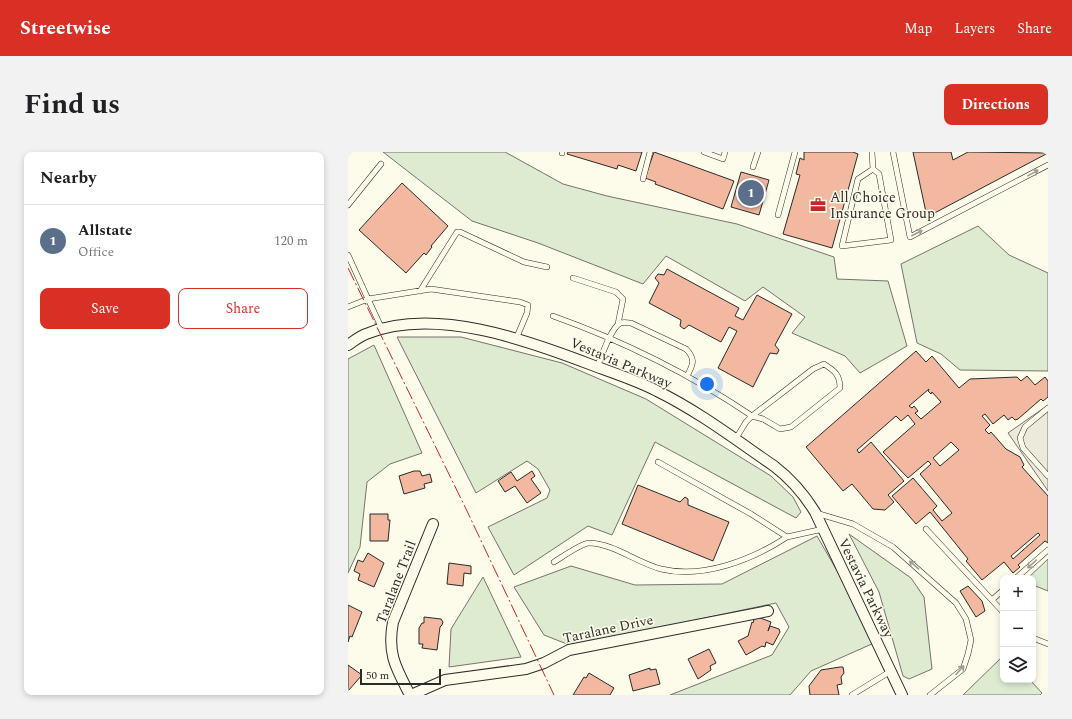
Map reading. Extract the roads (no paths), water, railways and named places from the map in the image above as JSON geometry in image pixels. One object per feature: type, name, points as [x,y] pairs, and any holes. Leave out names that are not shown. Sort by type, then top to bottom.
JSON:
[{"type":"street","name":"Vestavia Parkway","points":[[348,345],[365,334],[390,326],[425,324],[469,326],[558,352],[656,390],[735,440],[787,476],[807,500],[815,512],[902,695]]},
{"type":"street","name":"Taralane Trail","points":[[411,695],[395,666],[391,652],[391,634],[393,622],[433,524]]},
{"type":"street","name":"Taralane Drive","points":[[411,695],[444,680],[526,669],[544,663],[569,650],[768,610]]},
{"type":"lane","points":[[643,179],[650,152]]},
{"type":"lane","points":[[704,152],[723,159],[725,152]]},
{"type":"lane","points":[[753,167],[758,152]]},
{"type":"lane","points":[[778,215],[795,152]]},
{"type":"lane","points":[[872,152],[873,169],[879,174],[891,240],[842,246],[858,179],[873,169]]},
{"type":"lane","points":[[893,152],[910,237],[1048,165]]},
{"type":"lane","points":[[348,205],[381,164]]},
{"type":"lane","points":[[420,291],[457,232],[460,232],[524,262],[547,267]]},
{"type":"lane","points":[[348,255],[350,263],[382,329]]},
{"type":"lane","points":[[573,278],[616,292],[623,299],[618,324],[597,367]]},
{"type":"lane","points":[[348,307],[368,298],[431,289],[520,302],[528,305],[527,313],[516,340]]},
{"type":"lane","points":[[553,316],[610,338],[688,376],[714,390],[752,416],[763,418],[780,429],[791,427],[840,388],[840,378],[834,371],[824,364],[813,369],[752,416],[746,422],[735,440]]},
{"type":"lane","points":[[618,324],[623,322],[631,323],[686,349],[691,354],[694,363],[688,376]]},
{"type":"lane","points":[[1048,408],[1025,427],[1020,438],[1023,448],[1048,476]]},
{"type":"lane","points":[[658,462],[751,514],[788,537]]},
{"type":"lane","points":[[815,512],[853,524],[893,547],[956,602],[966,619],[971,640],[968,654],[963,669],[930,695]]},
{"type":"lane","points":[[554,562],[588,543],[600,545],[661,569],[702,572],[767,550],[788,537],[823,529]]},
{"type":"lane","points":[[926,529],[1002,611]]},
{"type":"lane","points":[[1019,575],[1048,550]]},
{"type":"lane","points":[[992,600],[1000,593]]},
{"type":"lane","points":[[1036,639],[1048,644]]},
{"type":"lane","points":[[852,695],[891,671]]},
{"type":"place","name":"Allstate","points":[[751,193]]},
{"type":"place","name":"All Choice Insurance Group","points":[[818,205]]}]
